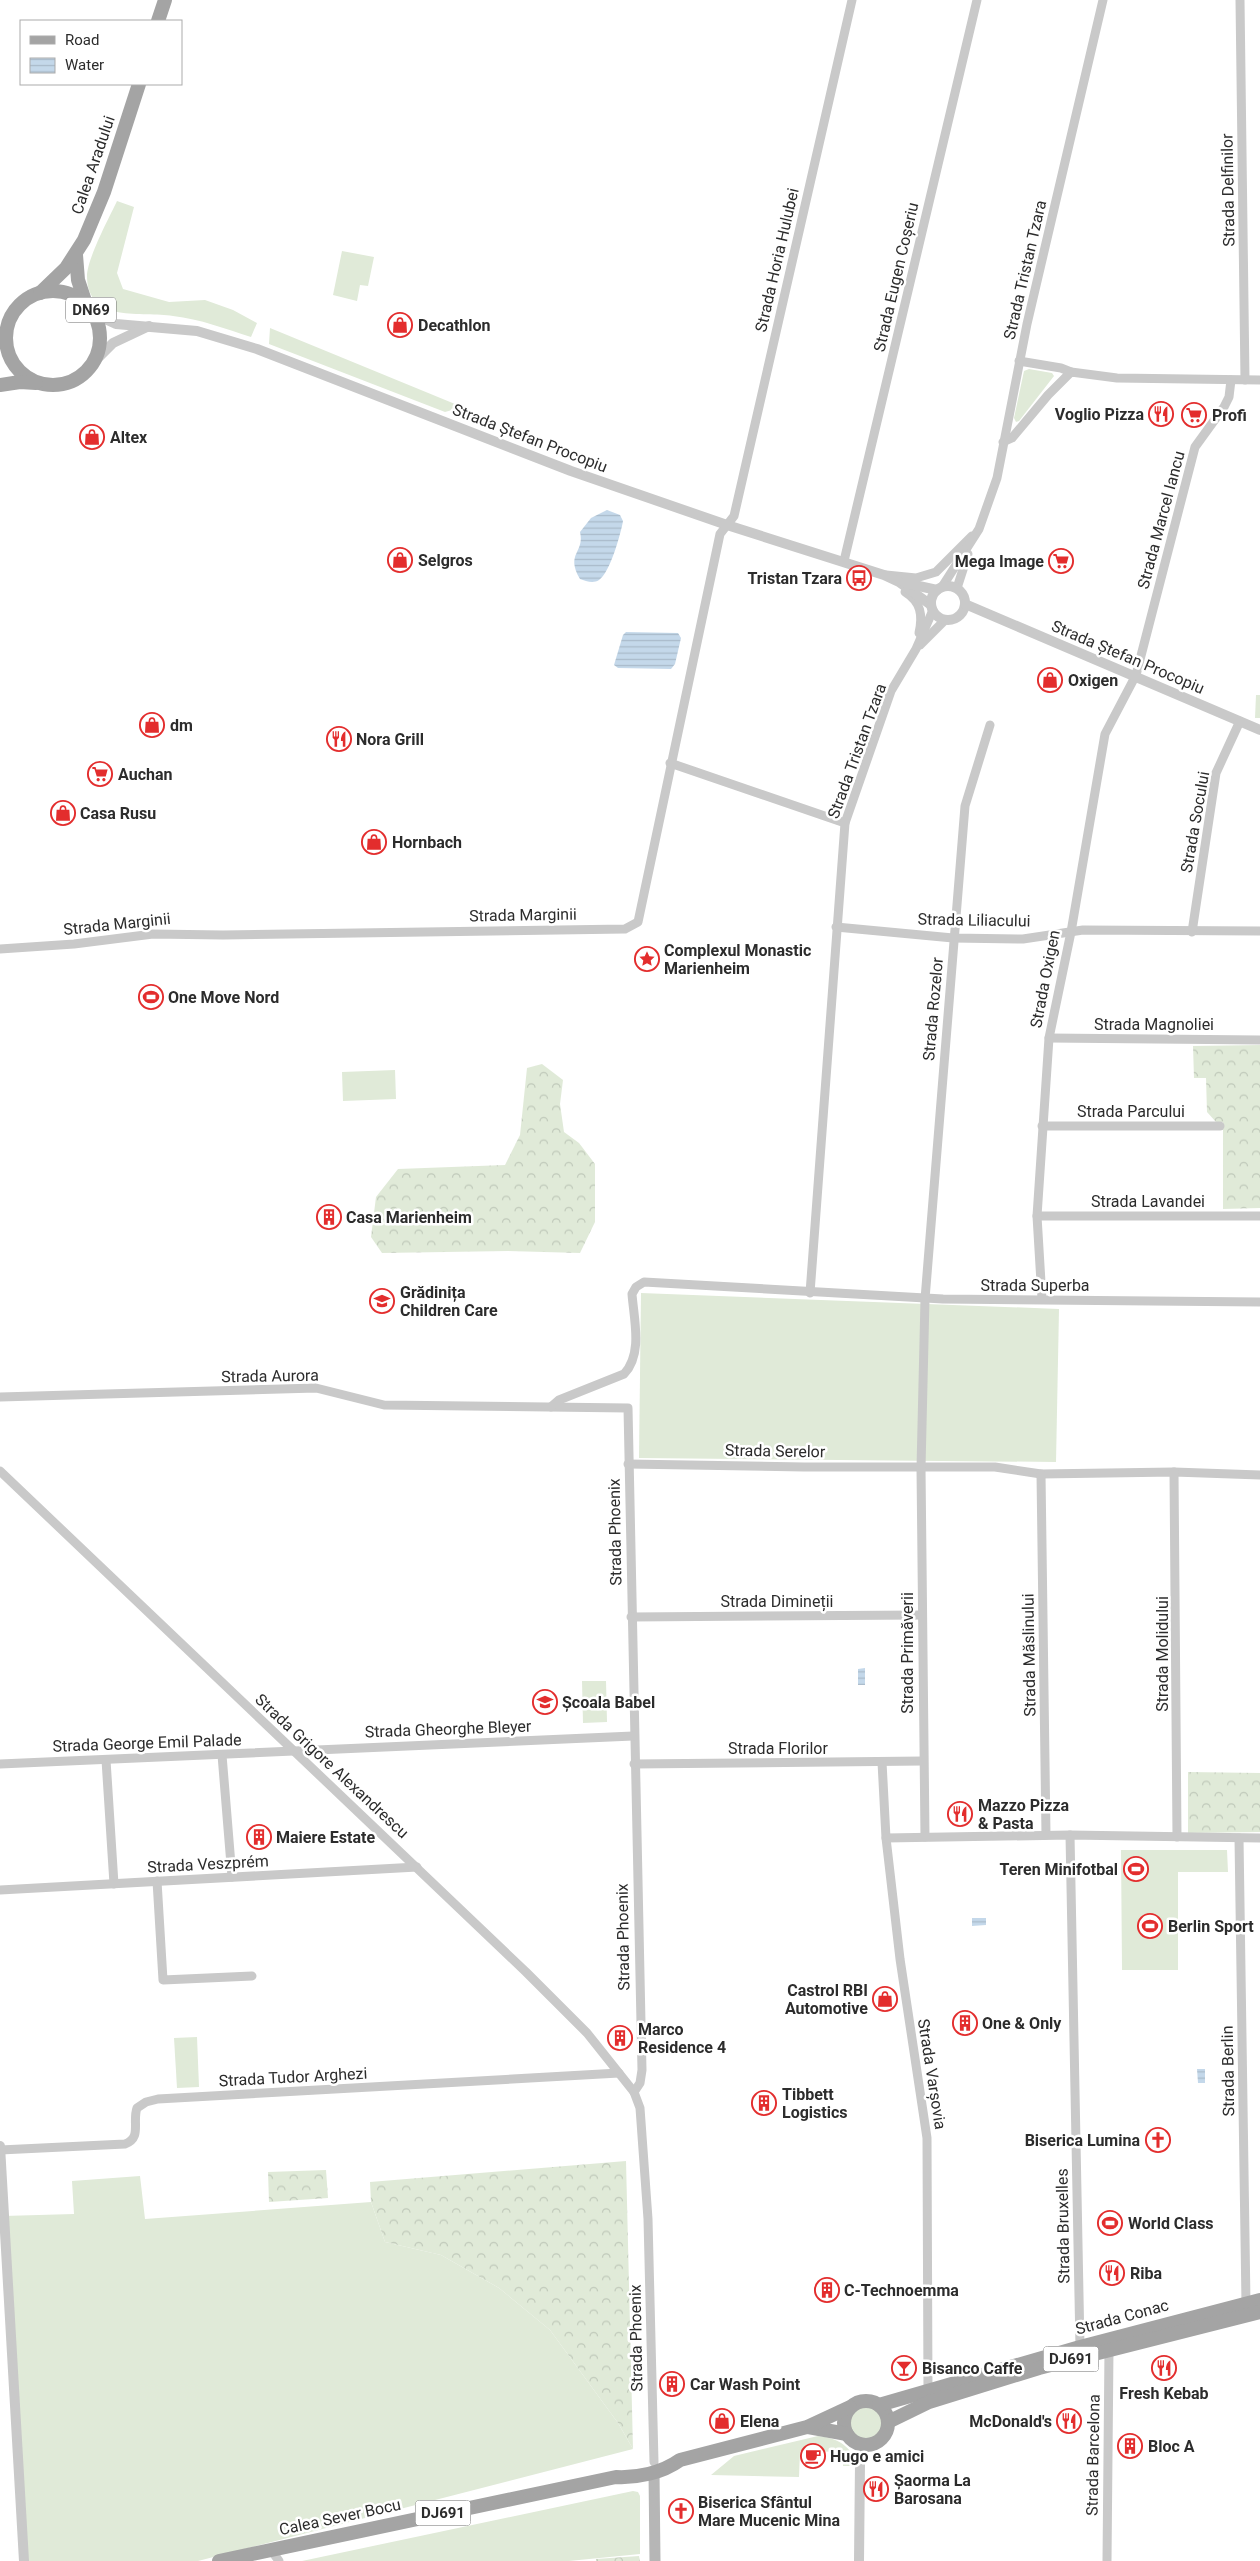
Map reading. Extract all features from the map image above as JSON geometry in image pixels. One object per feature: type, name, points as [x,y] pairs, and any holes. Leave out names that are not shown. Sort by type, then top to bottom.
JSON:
[{"type":"main road","points":[[158,20],[165,0]]},
{"type":"main road","name":"Calea Aradului","points":[[40,293],[76,255],[104,192],[139,85]]},
{"type":"main road","name":"Calea Aradului","points":[[76,255],[78,280],[90,309]]},
{"type":"main road","name":"DN69","points":[[39,383],[26,376],[16,366],[3,344],[14,312],[25,300],[40,293],[64,292],[90,309],[100,329],[100,345],[95,361]]},
{"type":"main road","points":[[0,385],[20,382],[52,385],[77,379],[95,361]]},
{"type":"main road","name":"Strada Conac","points":[[879,2405],[1080,2347],[1260,2300]]},
{"type":"main road","name":"Strada Conac","points":[[888,2422],[929,2402],[1109,2349],[1260,2312]]},
{"type":"main road","name":"DJ691","points":[[654,2467],[667,2458],[680,2460],[807,2427],[864,2401],[879,2405]]},
{"type":"main road","points":[[865,2445],[880,2440],[887,2430],[887,2416],[879,2405]]},
{"type":"main road","points":[[846,2434],[844,2420],[850,2408]]},
{"type":"main road","name":"DJ691","points":[[807,2427],[846,2434],[854,2442],[865,2445]]},
{"type":"main road","points":[[654,2467],[655,2561]]},
{"type":"main road","name":"Calea Sever Bocu","points":[[219,2561],[275,2555],[616,2476],[630,2469],[654,2467]]},
{"type":"street","name":"Strada Horia Hulubei","points":[[727,525],[734,516],[852,0]]},
{"type":"street","name":"Strada Eugen Coșeriu","points":[[844,561],[978,0]]},
{"type":"street","name":"Strada Tristan Tzara","points":[[939,588],[971,544],[979,529],[996,478],[1019,360],[1103,0]]},
{"type":"street","name":"Strada Delfinilor","points":[[1240,0],[1245,380]]},
{"type":"street","name":"Strada Ștefan Procopiu","points":[[90,309],[116,324],[197,330],[257,349],[571,471],[727,525],[884,574],[899,582],[932,608]]},
{"type":"street","points":[[95,361],[113,344],[150,326]]},
{"type":"street","points":[[1019,360],[1071,372],[1117,378],[1260,380]]},
{"type":"street","points":[[1003,442],[1012,438],[1048,395],[1071,372]]},
{"type":"street","name":"Strada Marcel Iancu","points":[[1136,675],[1195,447],[1224,407],[1229,397],[1231,380]]},
{"type":"street","name":"Strada Marginii","points":[[0,950],[182,932],[215,935],[624,929],[633,927],[641,915],[670,763],[720,534],[727,525]]},
{"type":"street","points":[[884,574],[916,578],[936,572],[979,529]]},
{"type":"street","name":"Strada Tristan Tzara","points":[[957,588],[971,544]]},
{"type":"street","name":"Strada Tristan Tzara","points":[[884,574],[918,604],[922,622],[916,649]]},
{"type":"street","name":"Strada Ștefan Procopiu","points":[[899,582],[939,588]]},
{"type":"street","points":[[939,588],[957,588],[964,595],[965,604],[960,615],[953,619],[945,620],[932,608],[939,588]]},
{"type":"street","name":"Strada Ștefan Procopiu","points":[[965,604],[984,614],[1136,675],[1260,730]]},
{"type":"street","name":"Strada Tristan Tzara","points":[[810,1293],[845,823],[891,691],[916,649],[932,608]]},
{"type":"street","name":"Strada Ștefan Procopiu","points":[[960,615],[984,614]]},
{"type":"street","name":"Strada Tristan Tzara","points":[[916,649],[945,620]]},
{"type":"street","name":"Strada Oxigen","points":[[1042,1298],[1037,1216],[1049,1038],[1071,932],[1105,734],[1136,675]]},
{"type":"street","name":"Strada Socului","points":[[1192,932],[1216,773],[1240,721]]},
{"type":"street","name":"Strada Rozelor","points":[[921,1468],[925,1299],[965,806],[990,725]]},
{"type":"street","points":[[670,763],[731,786],[845,823]]},
{"type":"street","name":"Strada Liliacului","points":[[836,927],[953,938],[1023,939],[1097,930],[1260,931]]},
{"type":"street","name":"Strada Magnoliei","points":[[1049,1038],[1260,1040]]},
{"type":"street","name":"Strada Parcului","points":[[1042,1126],[1220,1126]]},
{"type":"street","name":"Strada Lavandei","points":[[1037,1216],[1260,1216]]},
{"type":"street","name":"Strada Superba","points":[[551,1407],[559,1400],[624,1374],[628,1370],[634,1360],[636,1349],[632,1294],[640,1284],[649,1282],[925,1299],[1001,1301],[1042,1298],[1260,1302]]},
{"type":"street","name":"Strada Aurora","points":[[0,1397],[316,1388],[384,1405],[628,1408]]},
{"type":"street","name":"Strada Phoenix","points":[[628,1408],[633,1736],[642,2070],[640,2083],[634,2092],[640,2108],[643,2132],[648,2209],[654,2467]]},
{"type":"street","name":"Strada Serelor","points":[[628,1464],[921,1468],[995,1467],[1041,1474],[1174,1472],[1260,1475]]},
{"type":"street","name":"Strada Primăverii","points":[[921,1468],[925,1837]]},
{"type":"street","name":"Strada Grigore Alexandrescu","points":[[0,1471],[417,1867],[587,2033],[634,2092]]},
{"type":"street","name":"Strada Molidului","points":[[1174,1472],[1177,1837]]},
{"type":"street","name":"Strada Măslinului","points":[[1041,1474],[1046,1835]]},
{"type":"street","name":"Strada Dimineții","points":[[631,1617],[922,1615]]},
{"type":"street","name":"Strada Gheorghe Bleyer","points":[[294,1751],[633,1736]]},
{"type":"street","name":"Strada George Emil Palade","points":[[0,1764],[294,1751]]},
{"type":"street","points":[[222,1755],[232,1877]]},
{"type":"street","points":[[106,1760],[114,1884]]},
{"type":"street","name":"Strada Florilor","points":[[634,1764],[923,1761]]},
{"type":"street","name":"Strada Varșovia","points":[[882,1762],[886,1838],[910,2031],[923,2099],[927,2138],[928,2391]]},
{"type":"street","points":[[886,1838],[1046,1835],[1260,1838]]},
{"type":"street","name":"Strada Bruxelles","points":[[1070,1835],[1080,2347]]},
{"type":"street","name":"Strada Berlin","points":[[1240,1838],[1246,2304]]},
{"type":"street","name":"Strada Veszprém","points":[[0,1890],[417,1867]]},
{"type":"street","points":[[157,1881],[163,1980],[252,1976]]},
{"type":"street","name":"Strada Tudor Arghezi","points":[[0,2150],[116,2146],[128,2143],[135,2135],[137,2108],[158,2099],[619,2073]]},
{"type":"street","points":[[0,2146],[24,2561]]},
{"type":"street","name":"Strada Barcelona","points":[[1107,2561],[1109,2349]]},
{"type":"street","points":[[859,2561],[860,2463],[865,2445]]},
{"type":"green space","points":[[117,201],[134,207],[117,273],[123,289],[169,302],[205,300],[233,310],[257,323],[251,337],[193,319],[119,312],[106,308],[96,302],[89,291],[88,269],[99,238]]},
{"type":"green space","points":[[342,251],[374,257],[368,286],[360,285],[357,301],[333,295]]},
{"type":"green space","points":[[270,328],[455,404],[452,410],[445,412],[269,344]]},
{"type":"green space","points":[[1029,369],[1052,373],[1054,376],[1019,421],[1016,422],[1014,418],[1024,371]]},
{"type":"green space","points":[[1256,695],[1260,695],[1260,718],[1255,718]]},
{"type":"green space","points":[[1260,1045],[1260,1208],[1223,1209],[1223,1122],[1216,1122],[1207,1112],[1206,1078],[1194,1078],[1193,1046]]},
{"type":"green space","points":[[542,1064],[563,1080],[560,1104],[564,1132],[579,1143],[595,1164],[595,1222],[580,1253],[508,1251],[382,1253],[371,1237],[376,1197],[398,1169],[505,1165],[520,1135],[527,1068]]},
{"type":"green space","points":[[395,1070],[396,1099],[343,1101],[342,1072]]},
{"type":"green space","points":[[641,1293],[1059,1309],[1056,1462],[639,1458]]},
{"type":"green space","points":[[582,1681],[606,1681],[607,1722],[583,1723]]},
{"type":"green space","points":[[1188,1772],[1260,1773],[1260,1832],[1188,1833]]},
{"type":"green space","name":"Berlin Sport","points":[[1121,1850],[1227,1850],[1228,1872],[1178,1872],[1178,1970],[1122,1970]]},
{"type":"green space","points":[[197,2037],[199,2087],[177,2088],[174,2038]]},
{"type":"green space","points":[[626,2161],[633,2449],[618,2423],[550,2330],[499,2288],[441,2255],[385,2242],[371,2202],[370,2182]]},
{"type":"green space","points":[[326,2170],[328,2198],[269,2202],[268,2172]]},
{"type":"green space","points":[[140,2176],[145,2219],[371,2202],[385,2242],[441,2255],[499,2288],[550,2330],[618,2423],[633,2449],[198,2561],[24,2561],[3,2216],[74,2214],[72,2181]]},
{"type":"green space","points":[[866,2407],[872,2408],[877,2412],[881,2417],[881,2429],[877,2434],[872,2438],[866,2439],[860,2438],[855,2434],[851,2429],[850,2423],[851,2417],[855,2412],[860,2408]]},
{"type":"green space","points":[[818,2436],[843,2444],[851,2453],[856,2466],[843,2466],[843,2452],[800,2451],[799,2477],[711,2475],[734,2456]]},
{"type":"green space","points":[[633,2491],[638,2492],[640,2496],[640,2554],[569,2561],[302,2561]]},
{"type":"green space","points":[[639,2556],[640,2561],[596,2561],[596,2559]]},
{"type":"water","points":[[607,510],[620,515],[623,521],[611,561],[599,580],[592,582],[580,579],[574,564],[580,545],[580,532],[591,518]]},
{"type":"water","points":[[626,632],[678,633],[681,638],[675,664],[671,669],[618,668],[614,665],[623,635]]},
{"type":"water","points":[[865,1668],[865,1685],[858,1685],[858,1669]]},
{"type":"water","points":[[972,1918],[986,1918],[986,1925],[972,1926]]},
{"type":"water","points":[[1197,2069],[1205,2069],[1205,2083],[1198,2083]]},
{"type":"place","name":"Decathlon","points":[[400,325]]},
{"type":"place","name":"Voglio Pizza","points":[[1161,414]]},
{"type":"place","name":"Profi","points":[[1194,415]]},
{"type":"place","name":"Altex","points":[[92,437]]},
{"type":"place","name":"Selgros","points":[[400,560]]},
{"type":"place","name":"Mega Image","points":[[1061,561]]},
{"type":"place","name":"Tristan Tzara","points":[[859,578]]},
{"type":"place","name":"Oxigen","points":[[1050,680]]},
{"type":"place","name":"dm","points":[[152,725]]},
{"type":"place","name":"Nora Grill","points":[[339,739]]},
{"type":"place","name":"Auchan","points":[[100,774]]},
{"type":"place","name":"Casa Rusu","points":[[63,813]]},
{"type":"place","name":"Hornbach","points":[[374,842]]},
{"type":"place","name":"Complexul Monastic Marienheim","points":[[647,959]]},
{"type":"place","name":"One Move Nord","points":[[151,997]]},
{"type":"place","name":"Casa Marienheim","points":[[329,1217]]},
{"type":"place","name":"Grădinița Children Care","points":[[382,1301]]},
{"type":"place","name":"Școala Babel","points":[[545,1702]]},
{"type":"place","name":"Mazzo Pizza & Pasta","points":[[960,1814]]},
{"type":"place","name":"Maiere Estate","points":[[259,1837]]},
{"type":"place","name":"Teren Minifotbal","points":[[1136,1869]]},
{"type":"place","name":"Berlin Sport","points":[[1150,1926]]},
{"type":"place","name":"Castrol RBI Automotive","points":[[885,1999]]},
{"type":"place","name":"One & Only","points":[[965,2023]]},
{"type":"place","name":"Marco Residence 4","points":[[620,2038]]},
{"type":"place","name":"Tibbett Logistics","points":[[764,2103]]},
{"type":"place","name":"Biserica Lumina","points":[[1158,2140]]},
{"type":"place","name":"World Class","points":[[1110,2223]]},
{"type":"place","name":"Riba","points":[[1112,2273]]},
{"type":"place","name":"C-Technoemma","points":[[827,2290]]},
{"type":"place","name":"Bisanco Caffe","points":[[904,2368]]},
{"type":"place","name":"Fresh Kebab","points":[[1164,2368]]},
{"type":"place","name":"Car Wash Point","points":[[672,2384]]},
{"type":"place","name":"Elena","points":[[722,2421]]},
{"type":"place","name":"McDonald's","points":[[1069,2421]]},
{"type":"place","name":"Bloc A","points":[[1130,2446]]},
{"type":"place","name":"Hugo e amici","points":[[813,2456]]},
{"type":"place","name":"Șaorma La Barosana","points":[[876,2489]]},
{"type":"place","name":"Biserica Sfântul Mare Mucenic Mina","points":[[681,2511]]}]
